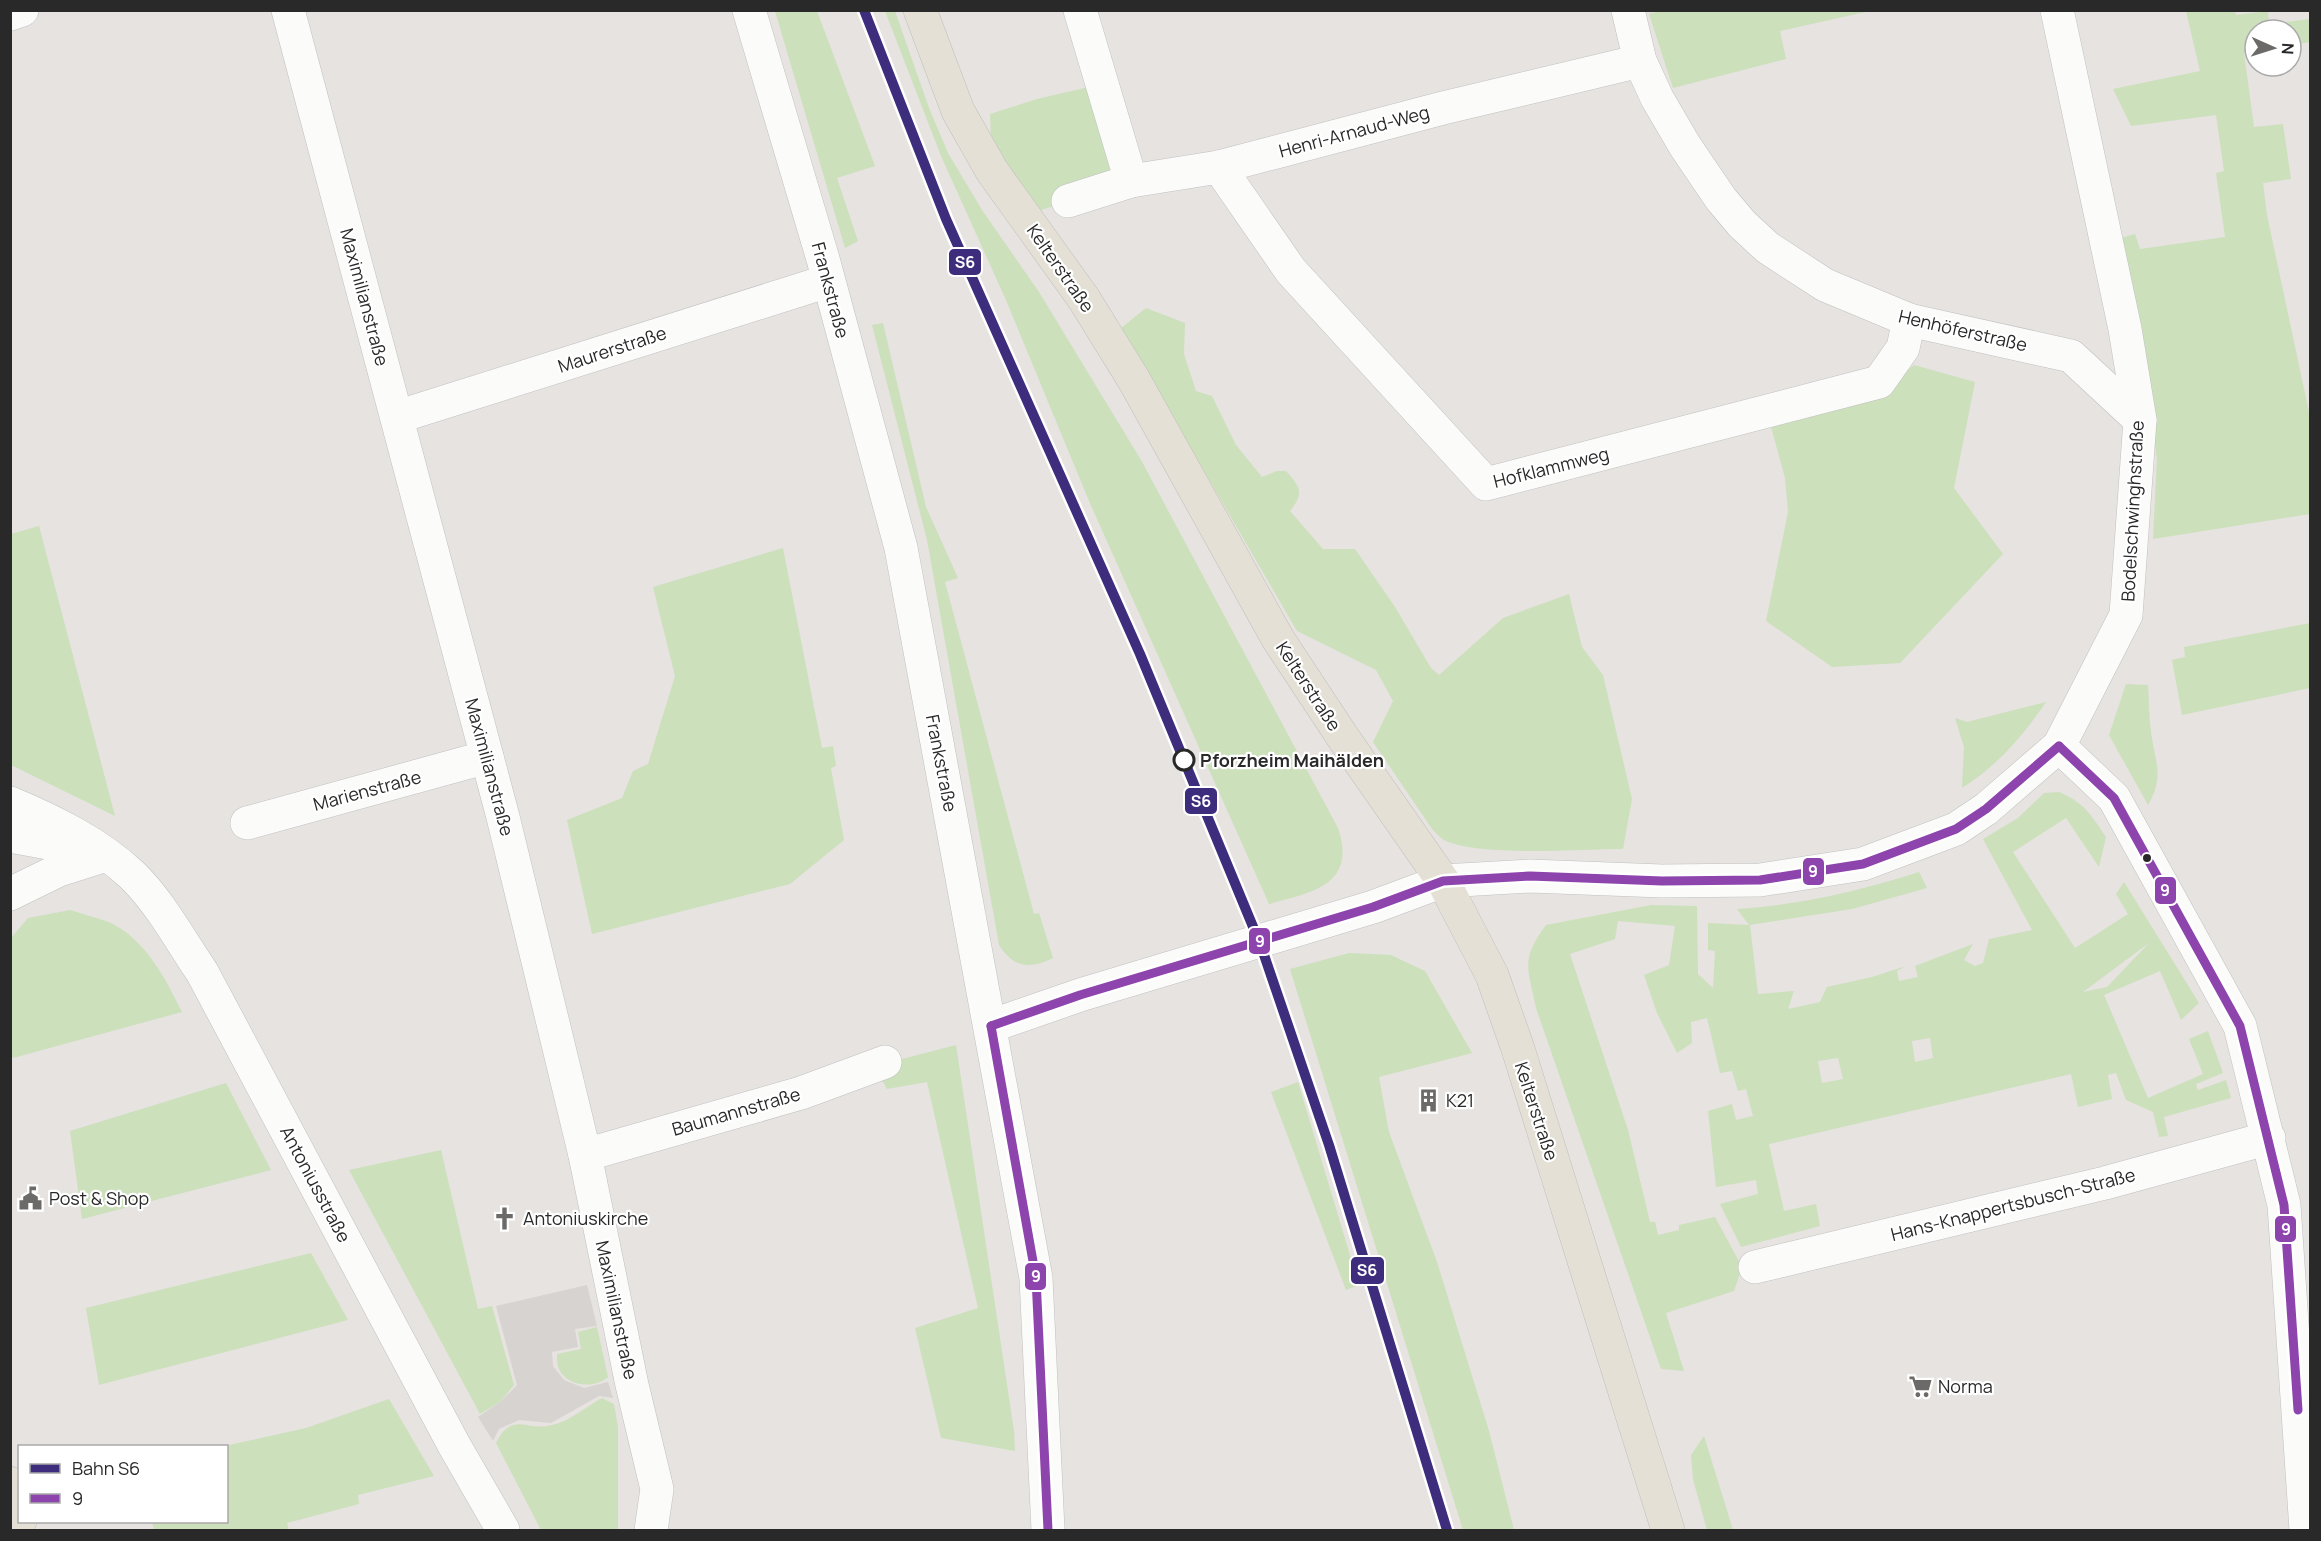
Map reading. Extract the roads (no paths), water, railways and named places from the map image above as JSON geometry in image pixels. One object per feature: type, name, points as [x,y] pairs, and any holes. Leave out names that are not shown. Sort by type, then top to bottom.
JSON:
[{"type":"main road","name":"Kelterstraße","points":[[920,10],[958,111],[992,171],[1084,299],[1122,361],[1278,639],[1344,739],[1443,881],[1492,975],[1518,1049],[1668,1530]]},
{"type":"main road","points":[[10,1483],[18,1513]]},
{"type":"street","points":[[10,15],[22,10]]},
{"type":"street","name":"Maximilianstraße","points":[[288,10],[488,757],[585,1155],[657,1489],[651,1530]]},
{"type":"street","name":"Frankstraße","points":[[749,10],[828,280],[901,548],[1036,1278],[1048,1530]]},
{"type":"street","points":[[1080,10],[1131,181]]},
{"type":"street","name":"Henhöferstraße","points":[[1628,10],[1640,61],[1657,98],[1685,146],[1742,224],[1768,248],[1825,285],[1909,320],[2072,356],[2140,420]]},
{"type":"street","name":"Bodelschwinghstraße","points":[[991,1026],[1080,995],[1306,928],[1443,881],[1530,876],[1662,881],[1760,880],[1863,864],[1956,829],[1986,808],[2059,746],[2126,615],[2140,420],[2125,329],[2057,10]]},
{"type":"street","name":"Henri-Arnaud-Weg","points":[[1068,201],[1131,181],[1219,167],[1443,108],[1640,61]]},
{"type":"street","name":"Hofklammweg","points":[[1219,167],[1292,272],[1486,484],[1879,382],[1903,348],[1909,320]]},
{"type":"street","name":"Maurerstraße","points":[[397,417],[828,280]]},
{"type":"street","points":[[2059,746],[2114,798],[2240,1026],[2270,1138],[2284,1205],[2304,1410],[2306,1530]]},
{"type":"street","name":"Marienstraße","points":[[247,823],[488,757]]},
{"type":"street","name":"Antoniusstraße","points":[[10,803],[63,828],[106,855],[132,876],[154,901],[202,972],[454,1445],[503,1530]]},
{"type":"street","name":"Antoniusstraße","points":[[10,836],[106,855]]},
{"type":"street","points":[[10,894],[59,870],[106,855]]},
{"type":"street","name":"Baumannstraße","points":[[585,1155],[801,1093],[885,1062]]},
{"type":"street","name":"Hans-Knappertsbusch-Straße","points":[[1755,1267],[2105,1183],[2270,1138]]},
{"type":"rail line","name":"S6","points":[[864,10],[946,219],[1140,654],[1261,946],[1329,1145],[1447,1530]]},
{"type":"place","name":"Pforzheim Maihälden","points":[[1184,760]]},
{"type":"place","name":"K21","points":[[1428,1100]]},
{"type":"place","name":"Post & Shop","points":[[31,1198]]},
{"type":"place","name":"Antoniuskirche","points":[[505,1218]]},
{"type":"place","name":"Norma","points":[[1920,1386]]}]
